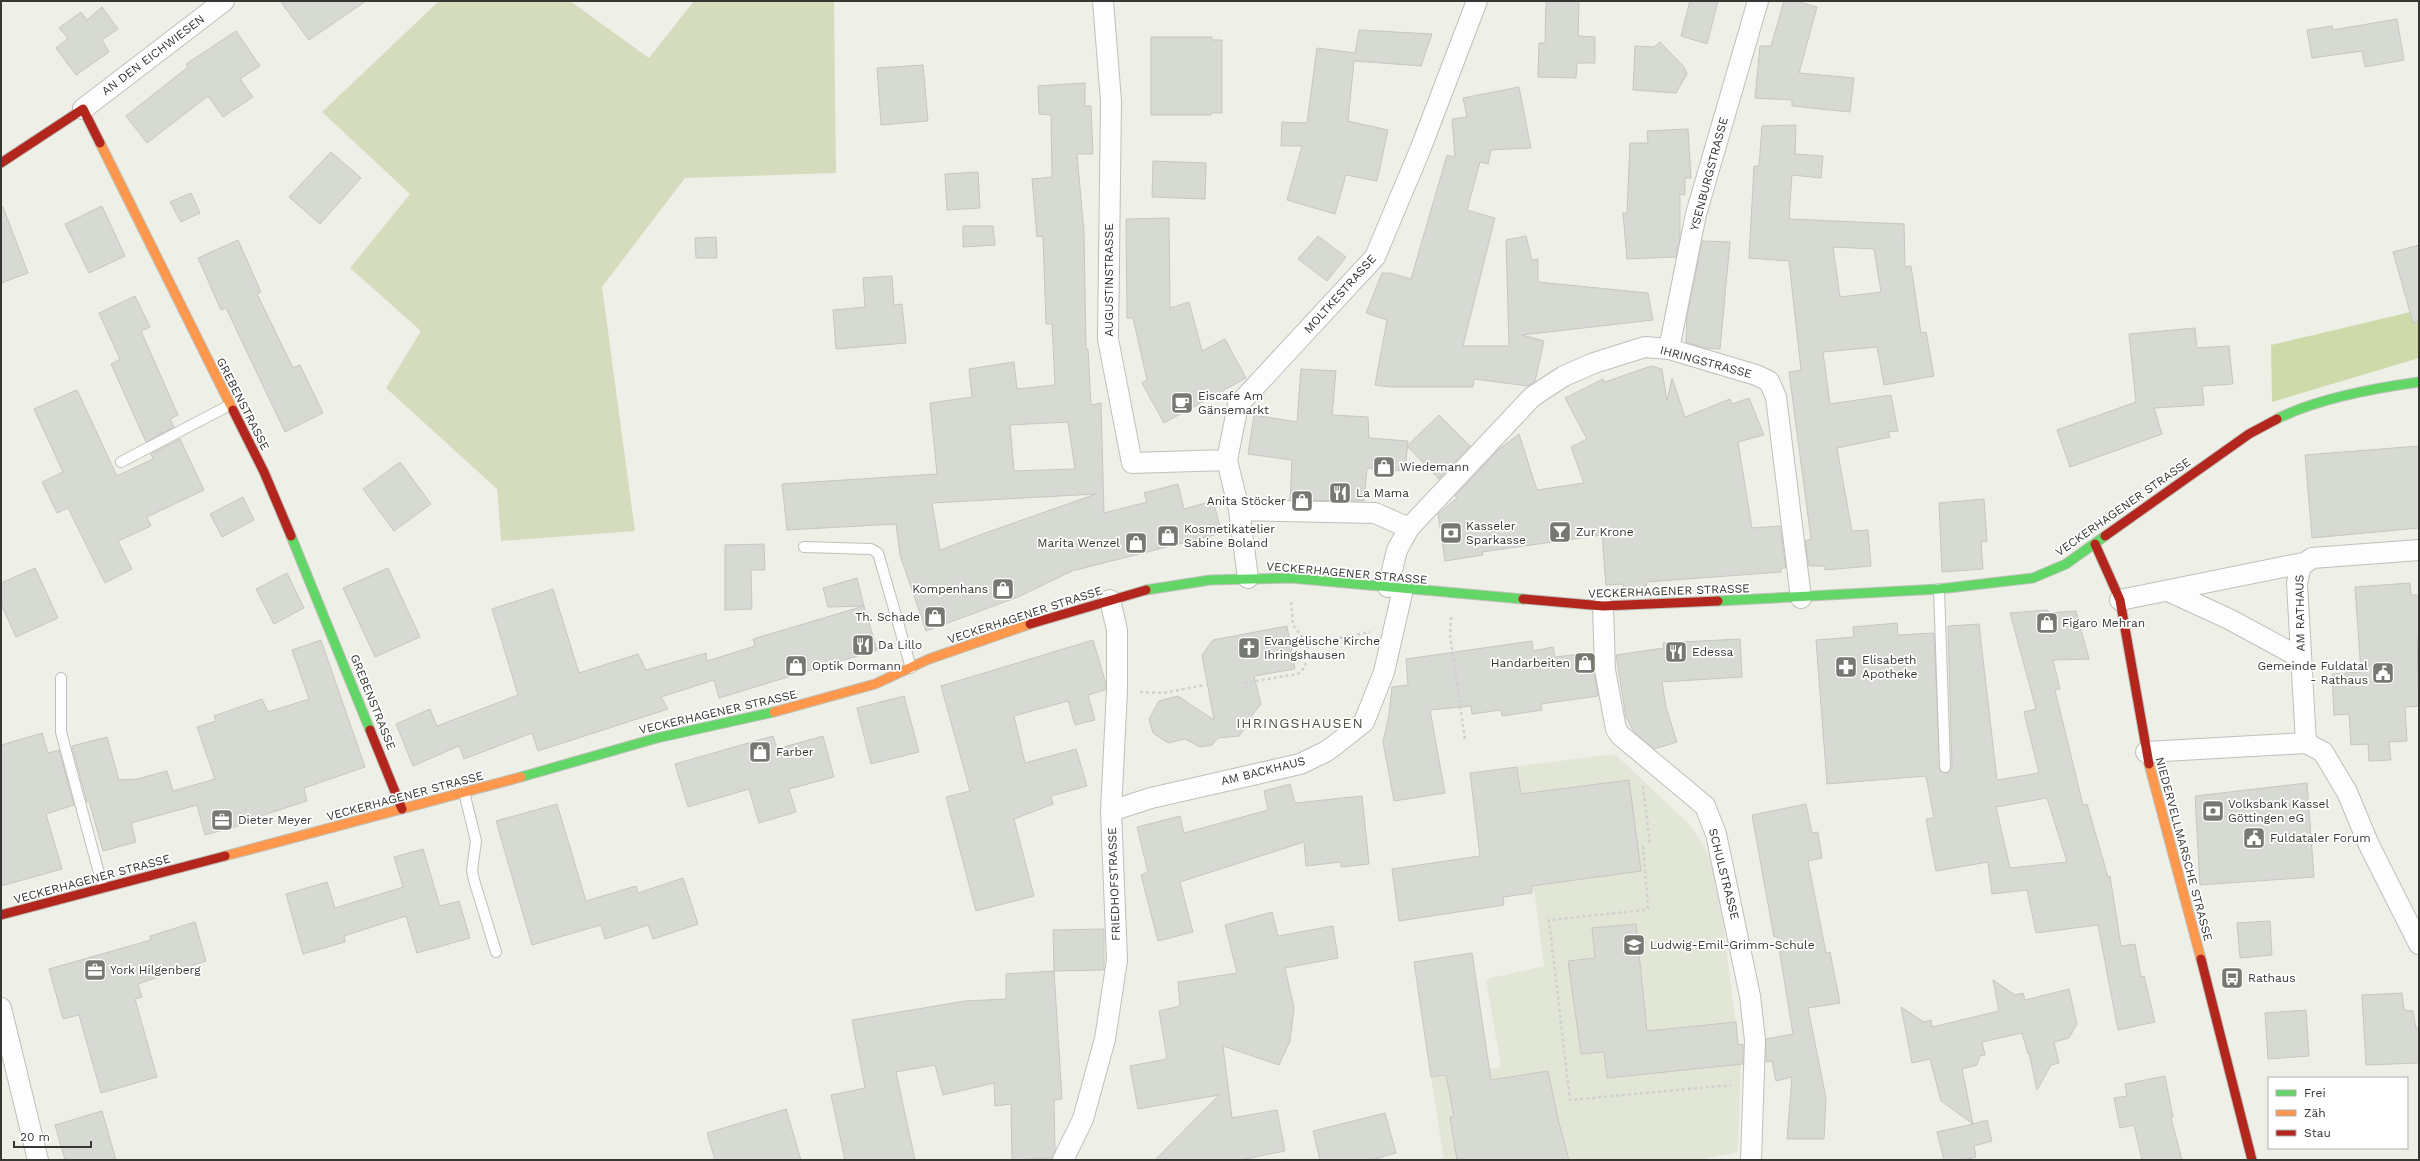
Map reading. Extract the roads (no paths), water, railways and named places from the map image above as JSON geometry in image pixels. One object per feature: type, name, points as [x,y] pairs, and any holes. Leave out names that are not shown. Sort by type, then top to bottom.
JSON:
[{"type":"street","name":"AN DEN EICHWIESEN","points":[[82,109],[224,1]]},
{"type":"street","name":"AUGUSTINSTRASSE","points":[[1103,1],[1111,100],[1108,339],[1132,464],[1227,460]]},
{"type":"street","name":"MOLTKESTRASSE","points":[[1248,578],[1239,510],[1227,460],[1238,405],[1375,257],[1420,150],[1478,1]]},
{"type":"street","name":"YSENBURGSTRASSE","points":[[1669,349],[1696,214],[1758,1]]},
{"type":"street","points":[[1,163],[82,109]]},
{"type":"street","name":"GREBENSTRASSE","points":[[82,109],[264,472],[402,809]]},
{"type":"street","name":"IHRINGSTRASSE","points":[[1395,588],[1397,550],[1409,528],[1532,397],[1564,376],[1594,363],[1646,347],[1669,349],[1756,375],[1769,381],[1776,397],[1801,598]]},
{"type":"street","name":"VECKERHAGENER STRASSE","points":[[1,915],[402,809],[657,738],[790,708],[875,684],[929,659],[1063,613],[1149,589],[1210,580],[1291,578],[1453,594],[1602,606],[1801,598],[1939,589],[2032,578],[2066,564],[2243,438],[2293,411],[2382,387],[2419,382]]},
{"type":"street","points":[[1239,510],[1375,513],[1409,528]]},
{"type":"street","name":"NIEDERVELLMARSCHE STRASSE","points":[[2095,544],[2120,600],[2146,752],[2227,1057],[2252,1160]]},
{"type":"street","name":"AM RATHAUS","points":[[2306,743],[2297,583],[2298,573],[2303,563],[2312,558],[2321,556],[2419,550]]},
{"type":"street","points":[[2120,600],[2303,563]]},
{"type":"street","name":"AM BACKHAUS","points":[[1111,811],[1151,798],[1300,764],[1325,752],[1335,745],[1364,722],[1384,672],[1395,588]]},
{"type":"street","points":[[2168,591],[2229,619],[2301,658]]},
{"type":"street","name":"FRIEDHOFSTRASSE","points":[[1063,1160],[1084,1120],[1105,1039],[1117,960],[1111,811],[1117,690],[1117,630],[1110,600]]},
{"type":"street","name":"SCHULSTRASSE","points":[[1602,606],[1605,670],[1616,729],[1620,735],[1705,806],[1716,834],[1750,996],[1755,1040],[1751,1160]]},
{"type":"street","points":[[2146,752],[2306,743],[2323,752],[2347,792],[2369,845],[2419,944]]},
{"type":"street","points":[[1,1008],[38,1160]]},
{"type":"lane","points":[[121,462],[230,405]]},
{"type":"lane","points":[[804,547],[871,549],[878,553],[911,668]]},
{"type":"lane","points":[[1939,589],[1945,767]]},
{"type":"lane","points":[[61,678],[61,732],[103,888]]},
{"type":"lane","points":[[464,792],[476,840],[472,870],[496,952]]},
{"type":"place","name":"Eiscafe Am Gänsemarkt","points":[[1182,403]]},
{"type":"place","name":"Wiedemann","points":[[1384,467]]},
{"type":"place","name":"La Mama","points":[[1340,493]]},
{"type":"place","name":"Anita Stöcker","points":[[1302,501]]},
{"type":"place","name":"Zur Krone","points":[[1560,532]]},
{"type":"place","name":"Kasseler Sparkasse","points":[[1451,533]]},
{"type":"place","name":"Kosmetikatelier Sabine Boland","points":[[1168,536]]},
{"type":"place","name":"Marita Wenzel","points":[[1136,543]]},
{"type":"place","name":"Kompenhans","points":[[1003,589]]},
{"type":"place","name":"Th. Schade","points":[[935,617]]},
{"type":"place","name":"Figaro Mehran","points":[[2047,623]]},
{"type":"place","name":"Da Lillo","points":[[863,645]]},
{"type":"place","name":"Evangelische Kirche Ihringshausen","points":[[1249,648]]},
{"type":"place","name":"Edessa","points":[[1676,652]]},
{"type":"place","name":"Handarbeiten","points":[[1585,663]]},
{"type":"place","name":"Optik Dormann","points":[[796,666]]},
{"type":"place","name":"Elisabeth Apotheke","points":[[1846,667]]},
{"type":"place","name":"Gemeinde Fuldatal - Rathaus","points":[[2383,673]]},
{"type":"place","name":"Farber","points":[[760,752]]},
{"type":"place","name":"Volksbank Kassel Göttingen eG","points":[[2213,811]]},
{"type":"place","name":"Dieter Meyer","points":[[222,820]]},
{"type":"place","name":"Fuldataler Forum","points":[[2254,838]]},
{"type":"place","name":"Ludwig-Emil-Grimm-Schule","points":[[1634,945]]},
{"type":"place","name":"York Hilgenberg","points":[[95,970]]},
{"type":"place","name":"Rathaus","points":[[2232,978]]},
{"type":"district","name":"IHRINGSHAUSEN","points":[[1300,723]]}]
